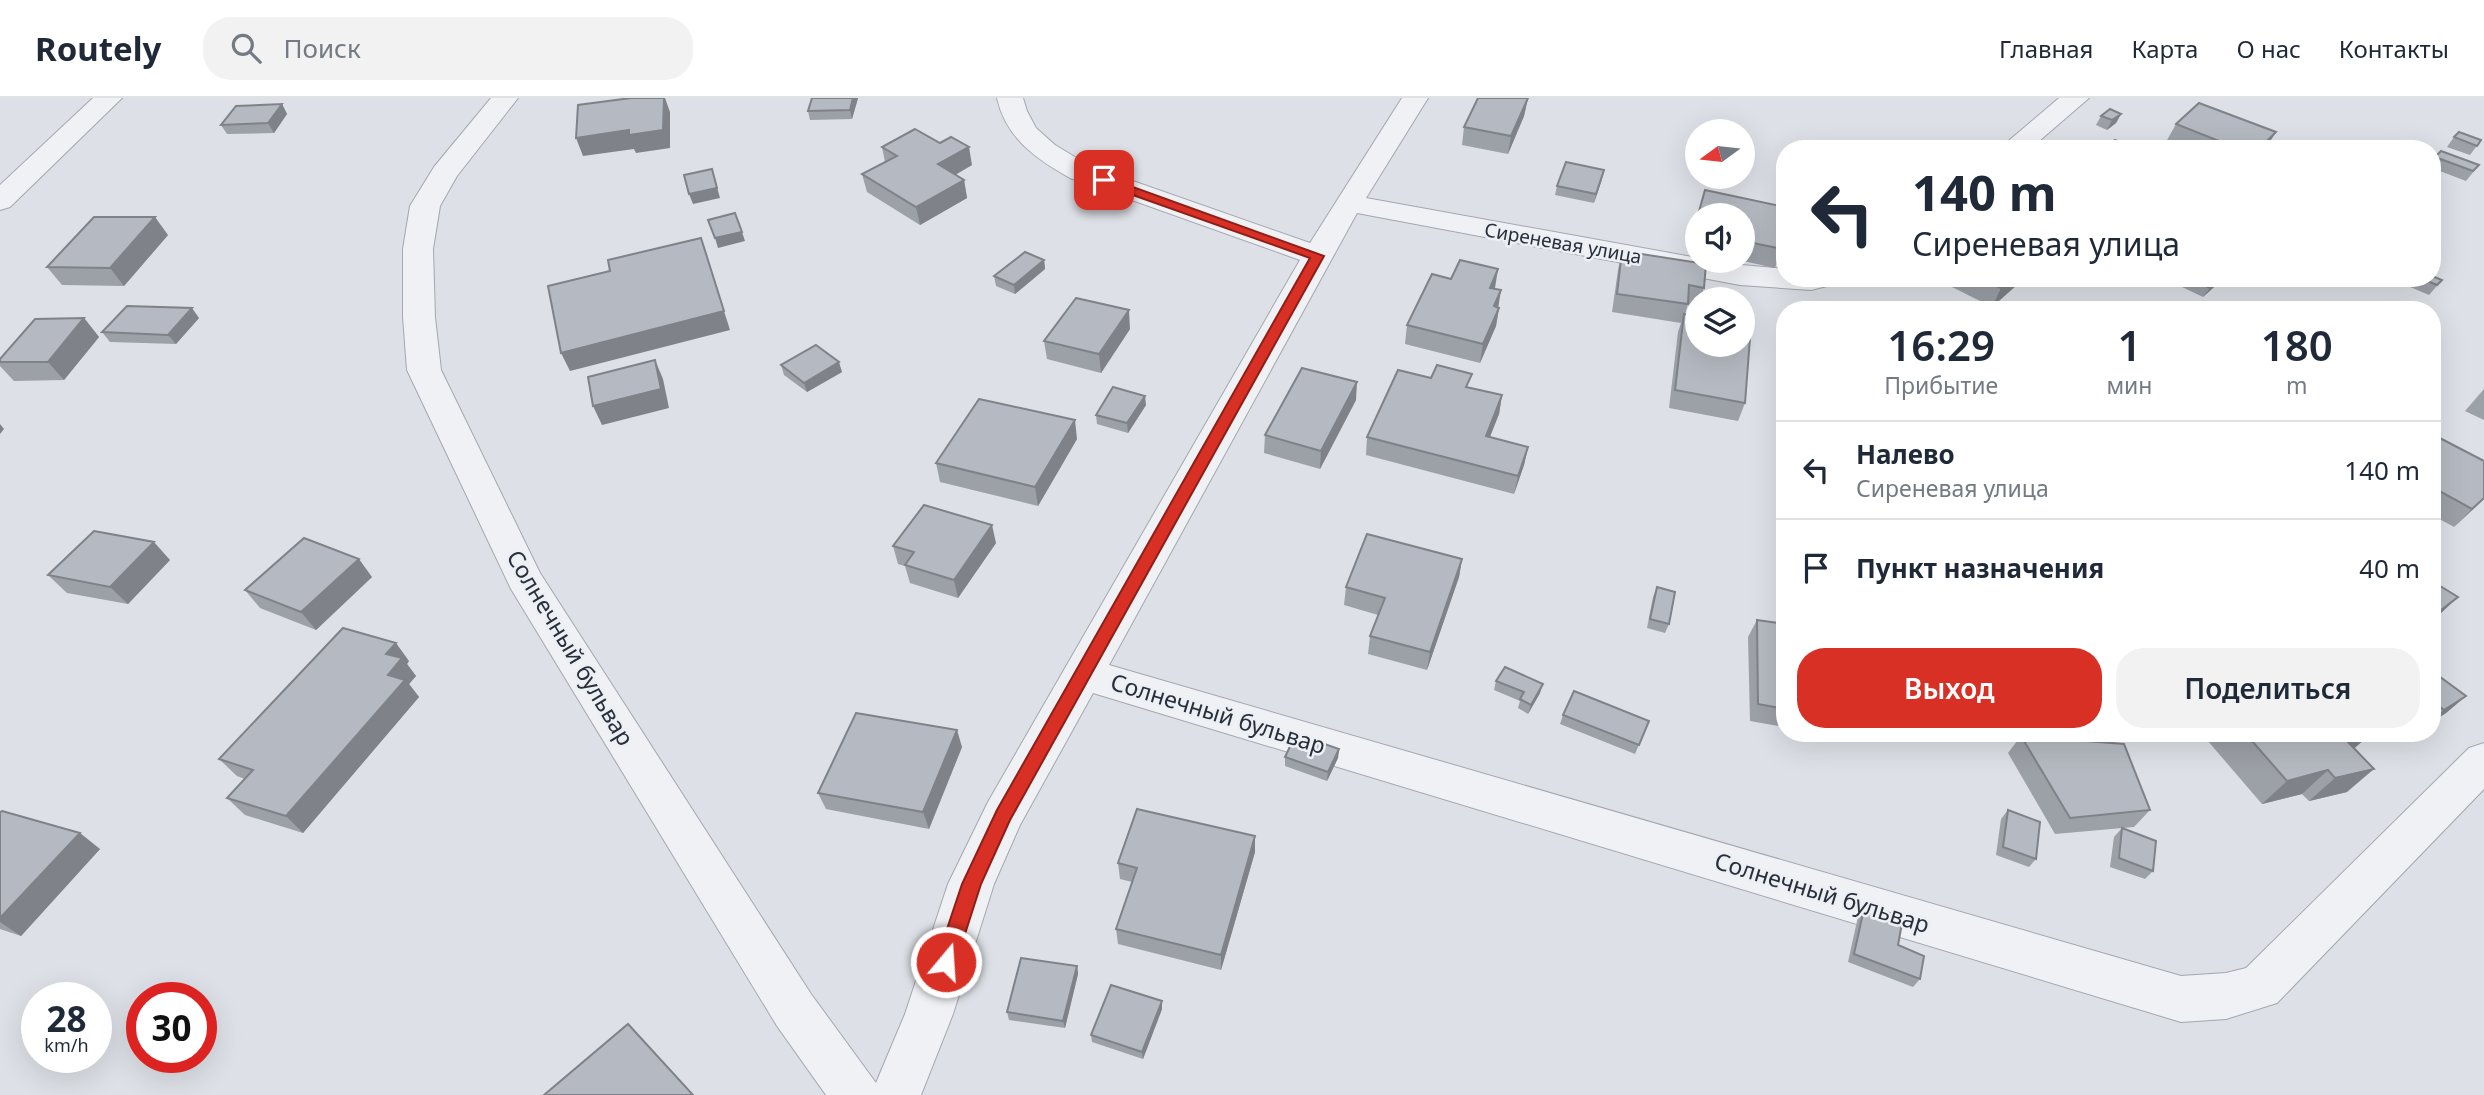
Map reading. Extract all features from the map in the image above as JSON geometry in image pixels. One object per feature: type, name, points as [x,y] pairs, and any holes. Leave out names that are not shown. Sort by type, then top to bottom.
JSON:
[{"type":"street","points":[[0,201],[109,98]]},
{"type":"street","name":"Солнечный бульвар","points":[[505,98],[444,173],[425,206],[418,250],[419,317],[424,370],[524,579],[794,1010],[856,1095]]},
{"type":"street","points":[[1010,98],[1018,125],[1044,153],[1080,172],[1318,256]]},
{"type":"street","points":[[896,1095],[929,1014],[971,884],[1003,815],[1348,203],[1415,98]]},
{"type":"street","points":[[2024,140],[2076,98]]},
{"type":"street","name":"Сиреневая улица","points":[[1348,203],[1740,275],[1776,278]]},
{"type":"street","name":"Солнечный бульвар","points":[[1082,673],[2181,999],[2226,996],[2260,987],[2484,761]]},
{"type":"building","points":[[631,98],[664,98],[663,130],[629,135],[629,130],[576,138],[578,105]]},
{"type":"building","points":[[812,98],[853,98],[850,110],[808,111]]},
{"type":"building","points":[[1478,98],[1528,98],[1511,136],[1464,127]]},
{"type":"building","points":[[2199,103],[2276,132],[2268,140],[2216,140],[2176,124]]},
{"type":"building","points":[[282,104],[268,123],[221,125],[236,106]]},
{"type":"building","points":[[2110,109],[2121,114],[2112,120],[2101,116]]},
{"type":"building","points":[[915,129],[940,143],[951,137],[969,147],[938,164],[964,180],[916,207],[862,174],[897,156],[882,147]]},
{"type":"building","points":[[2459,132],[2481,140],[2477,146],[2454,137]]},
{"type":"building","points":[[2441,151],[2479,165],[2473,171],[2441,159]]},
{"type":"building","points":[[1566,162],[1604,170],[1596,194],[1557,186]]},
{"type":"building","points":[[712,169],[717,188],[689,194],[684,175]]},
{"type":"building","points":[[1705,190],[1776,205],[1776,248],[1755,243],[1755,203],[1701,203]]},
{"type":"building","points":[[735,213],[742,232],[715,238],[708,220]]},
{"type":"building","points":[[94,217],[155,217],[110,268],[47,267]]},
{"type":"building","points":[[701,238],[724,311],[561,353],[548,286],[610,271],[608,260]]},
{"type":"building","points":[[1622,251],[1685,261],[1685,273],[1705,273],[1704,287],[1685,287],[1685,304],[1617,294]]},
{"type":"building","points":[[1025,252],[1044,260],[1014,285],[994,276]]},
{"type":"building","points":[[1460,260],[1498,269],[1490,288],[1501,290],[1494,306],[1499,308],[1483,344],[1407,325],[1432,274],[1451,279]]},
{"type":"building","points":[[1076,298],[1129,310],[1099,354],[1044,341]]},
{"type":"building","points":[[127,306],[192,308],[168,335],[102,332]]},
{"type":"building","points":[[1684,314],[1685,357],[1749,357],[1745,403],[1675,390]]},
{"type":"building","points":[[84,318],[48,362],[0,362],[35,319]]},
{"type":"building","points":[[816,345],[839,362],[804,383],[781,365]]},
{"type":"building","points":[[655,360],[661,389],[593,406],[588,377]]},
{"type":"building","points":[[1437,365],[1472,374],[1466,387],[1502,395],[1486,436],[1528,447],[1518,476],[1367,437],[1398,370],[1431,378]]},
{"type":"building","points":[[1302,368],[1357,382],[1321,451],[1265,435]]},
{"type":"building","points":[[1113,387],[1145,396],[1127,423],[1096,415]]},
{"type":"building","points":[[979,399],[1075,420],[1035,487],[936,463]]},
{"type":"building","points":[[2441,439],[2484,461],[2484,498],[2472,509],[2441,492]]},
{"type":"building","points":[[924,505],[992,525],[954,580],[905,565],[914,552],[893,546]]},
{"type":"building","points":[[94,531],[154,542],[110,587],[48,575]]},
{"type":"building","points":[[1367,534],[1462,559],[1430,652],[1370,636],[1385,598],[1346,587]]},
{"type":"building","points":[[304,538],[359,559],[301,612],[245,590]]},
{"type":"building","points":[[1657,587],[1675,592],[1669,624],[1650,619]]},
{"type":"building","points":[[2441,587],[2458,597],[2441,610]]},
{"type":"building","points":[[1757,620],[1776,623],[1776,707],[1758,704]]},
{"type":"building","points":[[343,628],[396,643],[386,654],[402,658],[388,675],[405,680],[286,816],[227,798],[253,770],[219,759]]},
{"type":"building","points":[[1505,667],[1543,684],[1531,705],[1520,699],[1524,692],[1496,681]]},
{"type":"building","points":[[2441,678],[2466,696],[2444,710],[2441,708]]},
{"type":"building","points":[[1574,691],[1649,721],[1639,745],[1563,715]]},
{"type":"building","points":[[856,713],[957,730],[923,812],[818,793]]},
{"type":"building","points":[[1296,734],[1339,749],[1328,772],[1285,757]]},
{"type":"building","points":[[2025,742],[2124,744],[2150,810],[2070,818]]},
{"type":"building","points":[[2253,742],[2348,742],[2374,769],[2335,778],[2328,770],[2287,781]]},
{"type":"building","points":[[1137,809],[1255,836],[1221,955],[1116,929],[1137,868],[1118,863]]},
{"type":"building","points":[[2008,810],[2040,822],[2036,859],[2003,847]]},
{"type":"building","points":[[0,812],[80,833],[0,918]]},
{"type":"building","points":[[2122,828],[2156,841],[2153,871],[2119,858]]},
{"type":"building","points":[[1865,904],[1903,918],[1898,945],[1924,956],[1920,979],[1854,954]]},
{"type":"building","points":[[1021,958],[1077,966],[1063,1021],[1007,1012]]},
{"type":"building","points":[[1111,985],[1162,1001],[1142,1052],[1091,1035]]},
{"type":"building","points":[[628,1024],[693,1095],[544,1095]]},
{"type":"route","points":[[946,962],[971,884],[1003,815],[1318,256],[1104,180]]}]
